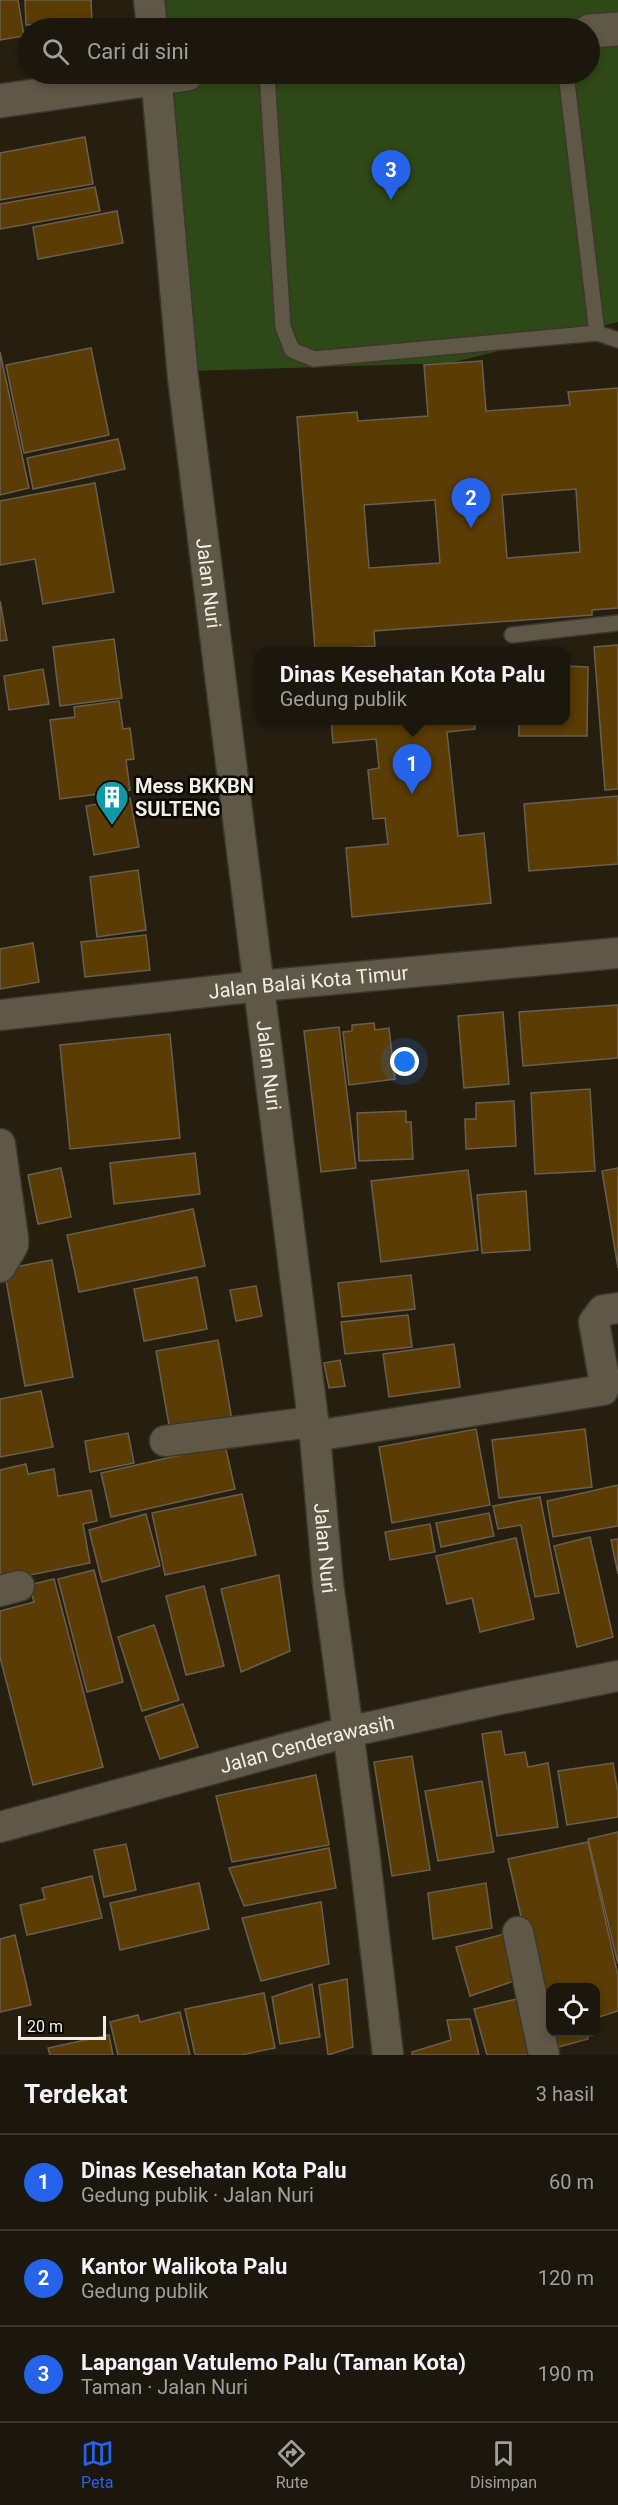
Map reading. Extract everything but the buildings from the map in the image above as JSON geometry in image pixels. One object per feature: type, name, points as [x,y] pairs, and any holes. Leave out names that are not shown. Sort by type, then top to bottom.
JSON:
[{"type":"street","points":[[149,0],[151,18]]},
{"type":"street","points":[[600,30],[618,29]]},
{"type":"street","points":[[0,101],[105,84]]},
{"type":"street","name":"Jalan Nuri","points":[[168,84],[183,378],[260,986],[314,1429],[328,1583],[388,2055]]},
{"type":"street","name":"Jalan Balai Kota Timur","points":[[0,1015],[260,986],[618,953]]},
{"type":"street","points":[[0,1144],[13,1238],[13,1245],[0,1267]]},
{"type":"street","points":[[165,1441],[314,1429],[603,1390],[605,1384],[594,1322],[603,1310],[618,1308]]},
{"type":"street","name":"Jalan Cenderawasih","points":[[0,1827],[347,1732],[618,1676]]},
{"type":"street","points":[[518,1932],[544,2055]]},
{"type":"lane","points":[[268,84],[283,327],[292,350],[314,359],[597,333],[618,340]]},
{"type":"lane","points":[[567,84],[597,333]]},
{"type":"lane","points":[[512,635],[618,623]]},
{"type":"green space","points":[[140,0],[618,0],[618,322],[450,363],[187,371],[148,84],[600,84],[600,18],[142,18]]},
{"type":"place","name":"Lapangan Vatulemo Palu (Taman Kota)","points":[[391,200]]},
{"type":"place","name":"Kantor Walikota Palu","points":[[471,528]]},
{"type":"place","name":"Dinas Kesehatan Kota Palu","points":[[412,794]]},
{"type":"place","name":"Mess BKKBN SULTENG","points":[[112,826]]}]
